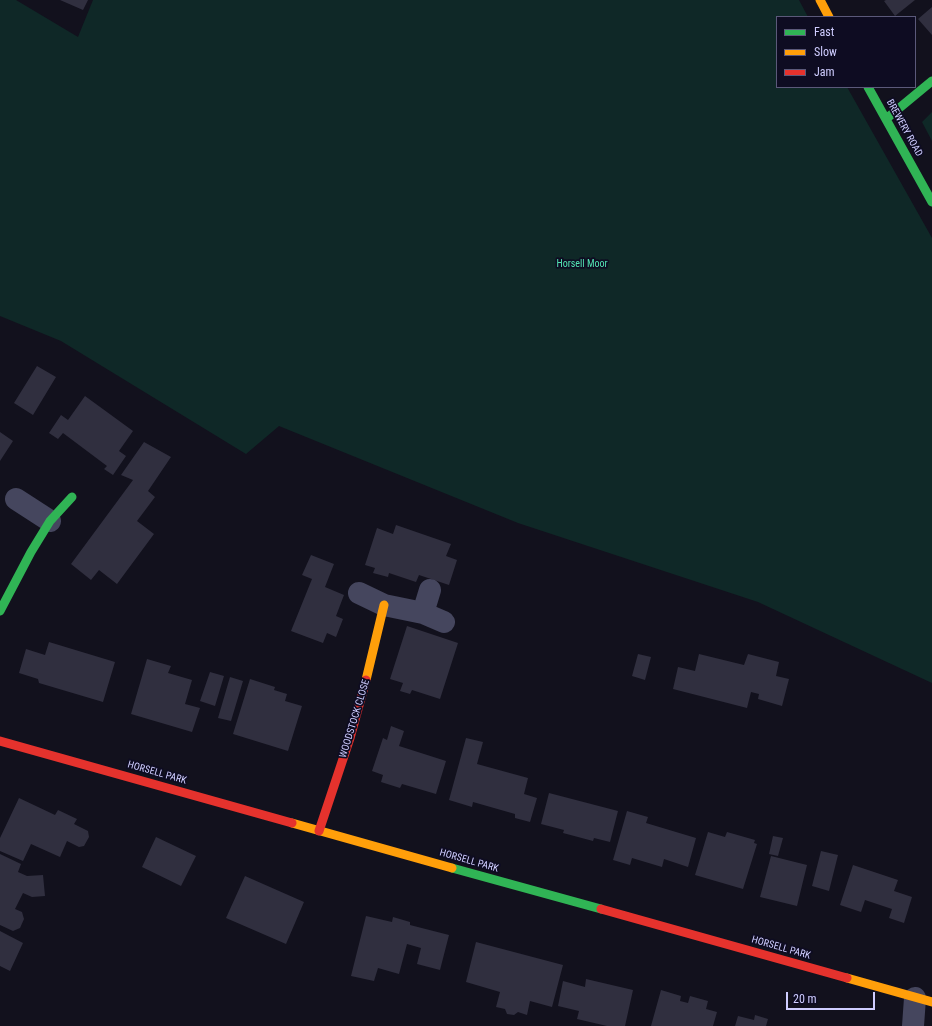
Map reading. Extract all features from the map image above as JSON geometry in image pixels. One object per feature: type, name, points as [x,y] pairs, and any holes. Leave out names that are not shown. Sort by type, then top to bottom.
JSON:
[{"type":"street","points":[[820,0],[829,16]]},
{"type":"street","points":[[886,119],[932,81]]},
{"type":"street","name":"BREWERY ROAD","points":[[869,88],[932,202]]},
{"type":"street","points":[[0,611],[31,552],[50,521],[72,497]]},
{"type":"street","points":[[16,499],[50,521]]},
{"type":"street","points":[[423,613],[430,590]]},
{"type":"street","points":[[359,593],[384,605],[423,613],[444,622]]},
{"type":"street","name":"WOODSTOCK CLOSE","points":[[319,831],[350,738],[384,605]]},
{"type":"street","name":"HORSELL PARK","points":[[0,741],[924,1000]]},
{"type":"street","points":[[913,1026],[924,1000]]},
{"type":"green space","name":"Horsell Moor","points":[[0,0],[16,0],[78,37],[93,0],[799,0],[807,16],[776,16],[776,88],[848,88],[932,238],[932,683],[758,602],[518,523],[279,426],[246,454],[61,341],[0,316]]},
{"type":"green space","points":[[932,112],[932,141],[922,122]]},
{"type":"building","points":[[60,0],[88,0],[83,10]]},
{"type":"building","points":[[915,0],[895,16],[884,1]]},
{"type":"building","points":[[932,7],[932,35],[918,19]]},
{"type":"building","points":[[37,366],[56,377],[33,415],[14,403]]},
{"type":"building","points":[[85,396],[133,431],[119,451],[126,456],[113,475],[104,469],[107,466],[63,433],[58,439],[49,433],[61,415],[68,420]]},
{"type":"building","points":[[0,432],[13,441],[0,461]]},
{"type":"building","points":[[144,442],[171,457],[148,491],[155,497],[137,521],[154,534],[117,584],[99,570],[91,580],[71,564],[133,480],[121,475]]},
{"type":"building","points":[[396,525],[451,544],[446,556],[457,560],[449,585],[419,575],[416,582],[389,573],[388,577],[373,573],[375,568],[365,565],[377,528],[393,534]]},
{"type":"building","points":[[311,555],[334,564],[325,587],[344,595],[336,616],[343,619],[336,637],[327,633],[323,643],[291,631],[312,579],[302,575]]},
{"type":"building","points":[[407,626],[458,643],[440,699],[412,690],[410,694],[400,691],[403,683],[390,679]]},
{"type":"building","points":[[49,642],[115,662],[103,702],[39,683],[38,679],[19,673],[26,649],[45,655]]},
{"type":"building","points":[[638,654],[651,657],[645,680],[632,676]]},
{"type":"building","points":[[699,654],[744,665],[748,654],[779,662],[776,676],[789,679],[782,706],[758,699],[759,694],[751,692],[747,708],[673,689],[678,667],[695,671]]},
{"type":"building","points":[[147,659],[171,666],[168,673],[192,680],[185,704],[200,708],[192,732],[131,714]]},
{"type":"building","points":[[210,672],[224,676],[215,706],[200,701]]},
{"type":"building","points":[[230,677],[243,681],[231,721],[218,718]]},
{"type":"building","points":[[250,679],[275,687],[274,690],[287,694],[285,701],[302,706],[288,751],[233,734]]},
{"type":"building","points":[[391,726],[404,731],[399,746],[446,761],[436,794],[402,784],[400,788],[381,782],[383,775],[372,771],[383,738],[387,740]]},
{"type":"building","points":[[466,738],[483,742],[477,764],[528,778],[524,794],[537,798],[530,822],[515,818],[515,814],[473,802],[472,807],[449,800]]},
{"type":"building","points":[[549,793],[618,811],[610,842],[594,838],[593,841],[563,833],[564,830],[541,824]]},
{"type":"building","points":[[19,798],[55,815],[58,810],[77,819],[74,824],[88,831],[89,837],[84,846],[79,847],[67,841],[60,857],[31,844],[23,861],[0,851],[0,838]]},
{"type":"building","points":[[627,811],[648,817],[646,823],[696,838],[688,867],[664,859],[662,867],[632,858],[630,865],[613,860]]},
{"type":"building","points":[[708,832],[725,837],[727,832],[755,840],[754,843],[757,844],[743,889],[695,875]]},
{"type":"building","points":[[773,836],[783,838],[778,856],[769,854]]},
{"type":"building","points":[[156,837],[196,856],[181,886],[142,867]]},
{"type":"building","points":[[821,851],[838,855],[829,891],[812,886]]},
{"type":"building","points":[[0,854],[21,864],[18,872],[27,876],[43,875],[45,896],[32,897],[23,893],[15,909],[22,912],[24,919],[20,928],[13,931],[0,925]]},
{"type":"building","points":[[771,856],[807,865],[797,906],[760,897]]},
{"type":"building","points":[[853,865],[898,880],[894,891],[912,897],[904,923],[889,918],[892,909],[865,900],[861,912],[840,905]]},
{"type":"building","points":[[245,876],[304,902],[286,944],[226,918]]},
{"type":"building","points":[[366,916],[392,922],[393,917],[410,922],[410,925],[449,935],[440,970],[417,964],[421,948],[407,944],[399,974],[378,968],[374,981],[351,976]]},
{"type":"building","points":[[0,931],[23,943],[10,971],[0,966]]},
{"type":"building","points":[[476,942],[563,965],[552,1007],[530,1001],[527,1015],[518,1012],[514,1015],[507,1014],[505,1009],[496,1007],[500,992],[466,982]]},
{"type":"building","points":[[586,979],[633,990],[625,1026],[607,1026],[577,1019],[579,1011],[558,1006],[563,981],[585,987]]},
{"type":"building","points":[[661,990],[681,996],[680,1001],[688,1003],[690,996],[708,1001],[706,1009],[717,1012],[713,1026],[651,1026]]},
{"type":"building","points":[[755,1015],[768,1019],[766,1026],[735,1026],[738,1016],[754,1020]]},
{"type":"traffic: fast","points":[[886,119],[932,81]]},
{"type":"traffic: fast","points":[[869,88],[932,202]]},
{"type":"traffic: fast","points":[[0,611],[31,552],[50,521],[72,497]]},
{"type":"traffic: fast","points":[[452,868],[601,909]]},
{"type":"traffic: slow","points":[[820,0],[828,16]]},
{"type":"traffic: slow","points":[[366,680],[384,605]]},
{"type":"traffic: slow","points":[[292,823],[452,868]]},
{"type":"traffic: slow","points":[[847,978],[932,1002]]},
{"type":"traffic: jam","points":[[319,831],[350,738],[366,680]]},
{"type":"traffic: jam","points":[[0,741],[292,823]]},
{"type":"traffic: jam","points":[[601,909],[847,978]]}]
